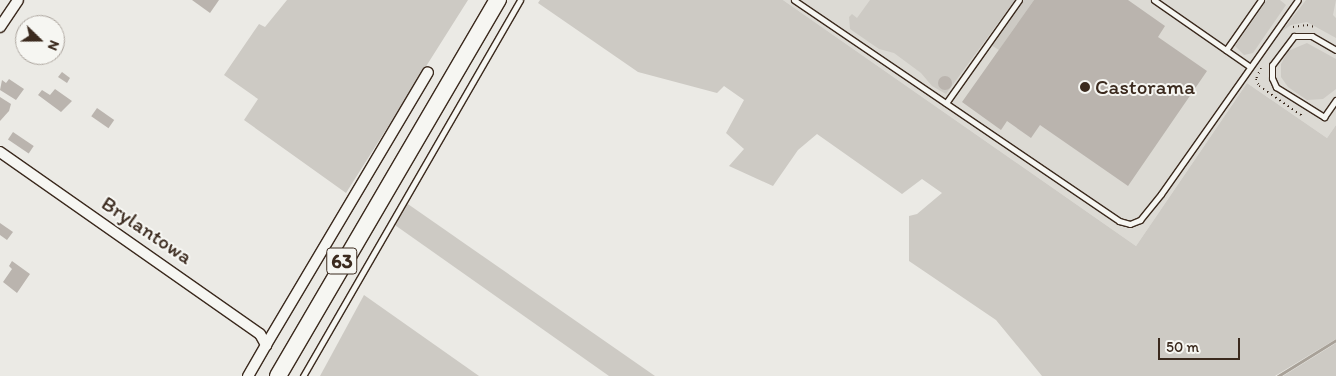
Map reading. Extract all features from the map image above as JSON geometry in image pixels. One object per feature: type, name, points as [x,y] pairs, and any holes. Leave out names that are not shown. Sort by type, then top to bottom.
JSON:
[{"type":"main road","name":"63","points":[[278,376],[320,299],[498,0]]},
{"type":"street","points":[[0,28],[18,0]]},
{"type":"street","points":[[248,376],[428,72]]},
{"type":"street","name":"Brylantowa","points":[[0,152],[246,322],[260,334],[266,344]]},
{"type":"lane","points":[[303,376],[520,0]]},
{"type":"lane","points":[[794,0],[1119,221],[1130,224],[1140,220],[1156,199],[1249,66],[1298,0]]},
{"type":"lane","points":[[946,103],[1019,0]]},
{"type":"lane","points":[[1154,0],[1249,66]]},
{"type":"lane","points":[[1226,50],[1261,0]]},
{"type":"lane","points":[[1336,50],[1312,36],[1294,36],[1272,65],[1272,78],[1276,87],[1324,118],[1336,100]]},
{"type":"path","points":[[1290,28],[1307,24],[1317,28]]},
{"type":"path","points":[[1264,63],[1256,79],[1259,86],[1301,115],[1307,107]]},
{"type":"shaded area","points":[[287,0],[468,0],[346,193],[244,120],[258,99],[224,75],[259,24],[265,27]]},
{"type":"shaded area","points":[[540,0],[783,0],[1136,246],[1247,83],[1327,138],[1336,125],[1336,339],[1275,376],[1042,376],[996,320],[909,261],[909,216],[917,214],[942,193],[922,179],[902,194],[817,134],[798,150],[773,186],[729,166],[744,149],[726,133],[744,100],[724,86],[717,93],[638,72],[538,3]]},
{"type":"shaded area","points":[[783,0],[1336,0],[1336,125],[1327,138],[1247,83],[1136,246]]},
{"type":"shaded area","points":[[870,0],[1015,0],[946,94],[932,86],[921,73],[894,53],[879,49],[850,29],[849,17],[852,14],[857,18]]},
{"type":"shaded area","points":[[1023,0],[1034,0],[999,50],[991,45]]},
{"type":"shaded area","points":[[1267,0],[1280,0],[1286,5],[1253,53],[1244,55],[1235,46]]},
{"type":"shaded area","points":[[1306,0],[1336,0],[1333,15],[1336,18],[1336,38],[1307,22],[1291,25],[1282,31]]},
{"type":"shaded area","points":[[1307,43],[1336,59],[1336,89],[1323,99],[1307,100],[1288,87],[1281,77],[1281,64],[1288,51]]},
{"type":"shaded area","points":[[405,202],[655,376],[609,376],[392,223]]},
{"type":"shaded area","points":[[364,295],[479,376],[320,376]]},
{"type":"shaded area","points":[[1336,343],[1336,376],[1283,376]]},
{"type":"building","points":[[192,0],[219,0],[210,13]]},
{"type":"building","name":"Castorama","points":[[1034,0],[1128,0],[1165,26],[1158,37],[1207,71],[1128,186],[1040,125],[1031,138],[1007,121],[1001,130],[962,102]]},
{"type":"building","points":[[62,72],[70,78],[67,83],[58,77]]},
{"type":"building","points":[[945,76],[950,78],[952,83],[950,88],[945,90],[940,88],[938,83],[940,78]]},
{"type":"building","points":[[9,79],[24,89],[16,100],[0,90],[2,80],[6,83]]},
{"type":"building","points":[[55,89],[72,101],[61,112],[38,95],[42,90],[50,95]]},
{"type":"building","points":[[0,97],[11,104],[9,111],[0,121]]},
{"type":"building","points":[[97,108],[114,120],[108,128],[91,116]]},
{"type":"building","points":[[13,132],[34,146],[29,153],[8,139]]},
{"type":"building","points":[[0,223],[13,232],[7,240],[0,235]]},
{"type":"building","points":[[12,261],[30,274],[17,293],[3,282],[12,269],[9,266]]},
{"type":"waterway","points":[[1278,376],[1336,340]]},
{"type":"place","name":"Castorama","points":[[1085,87]]}]
